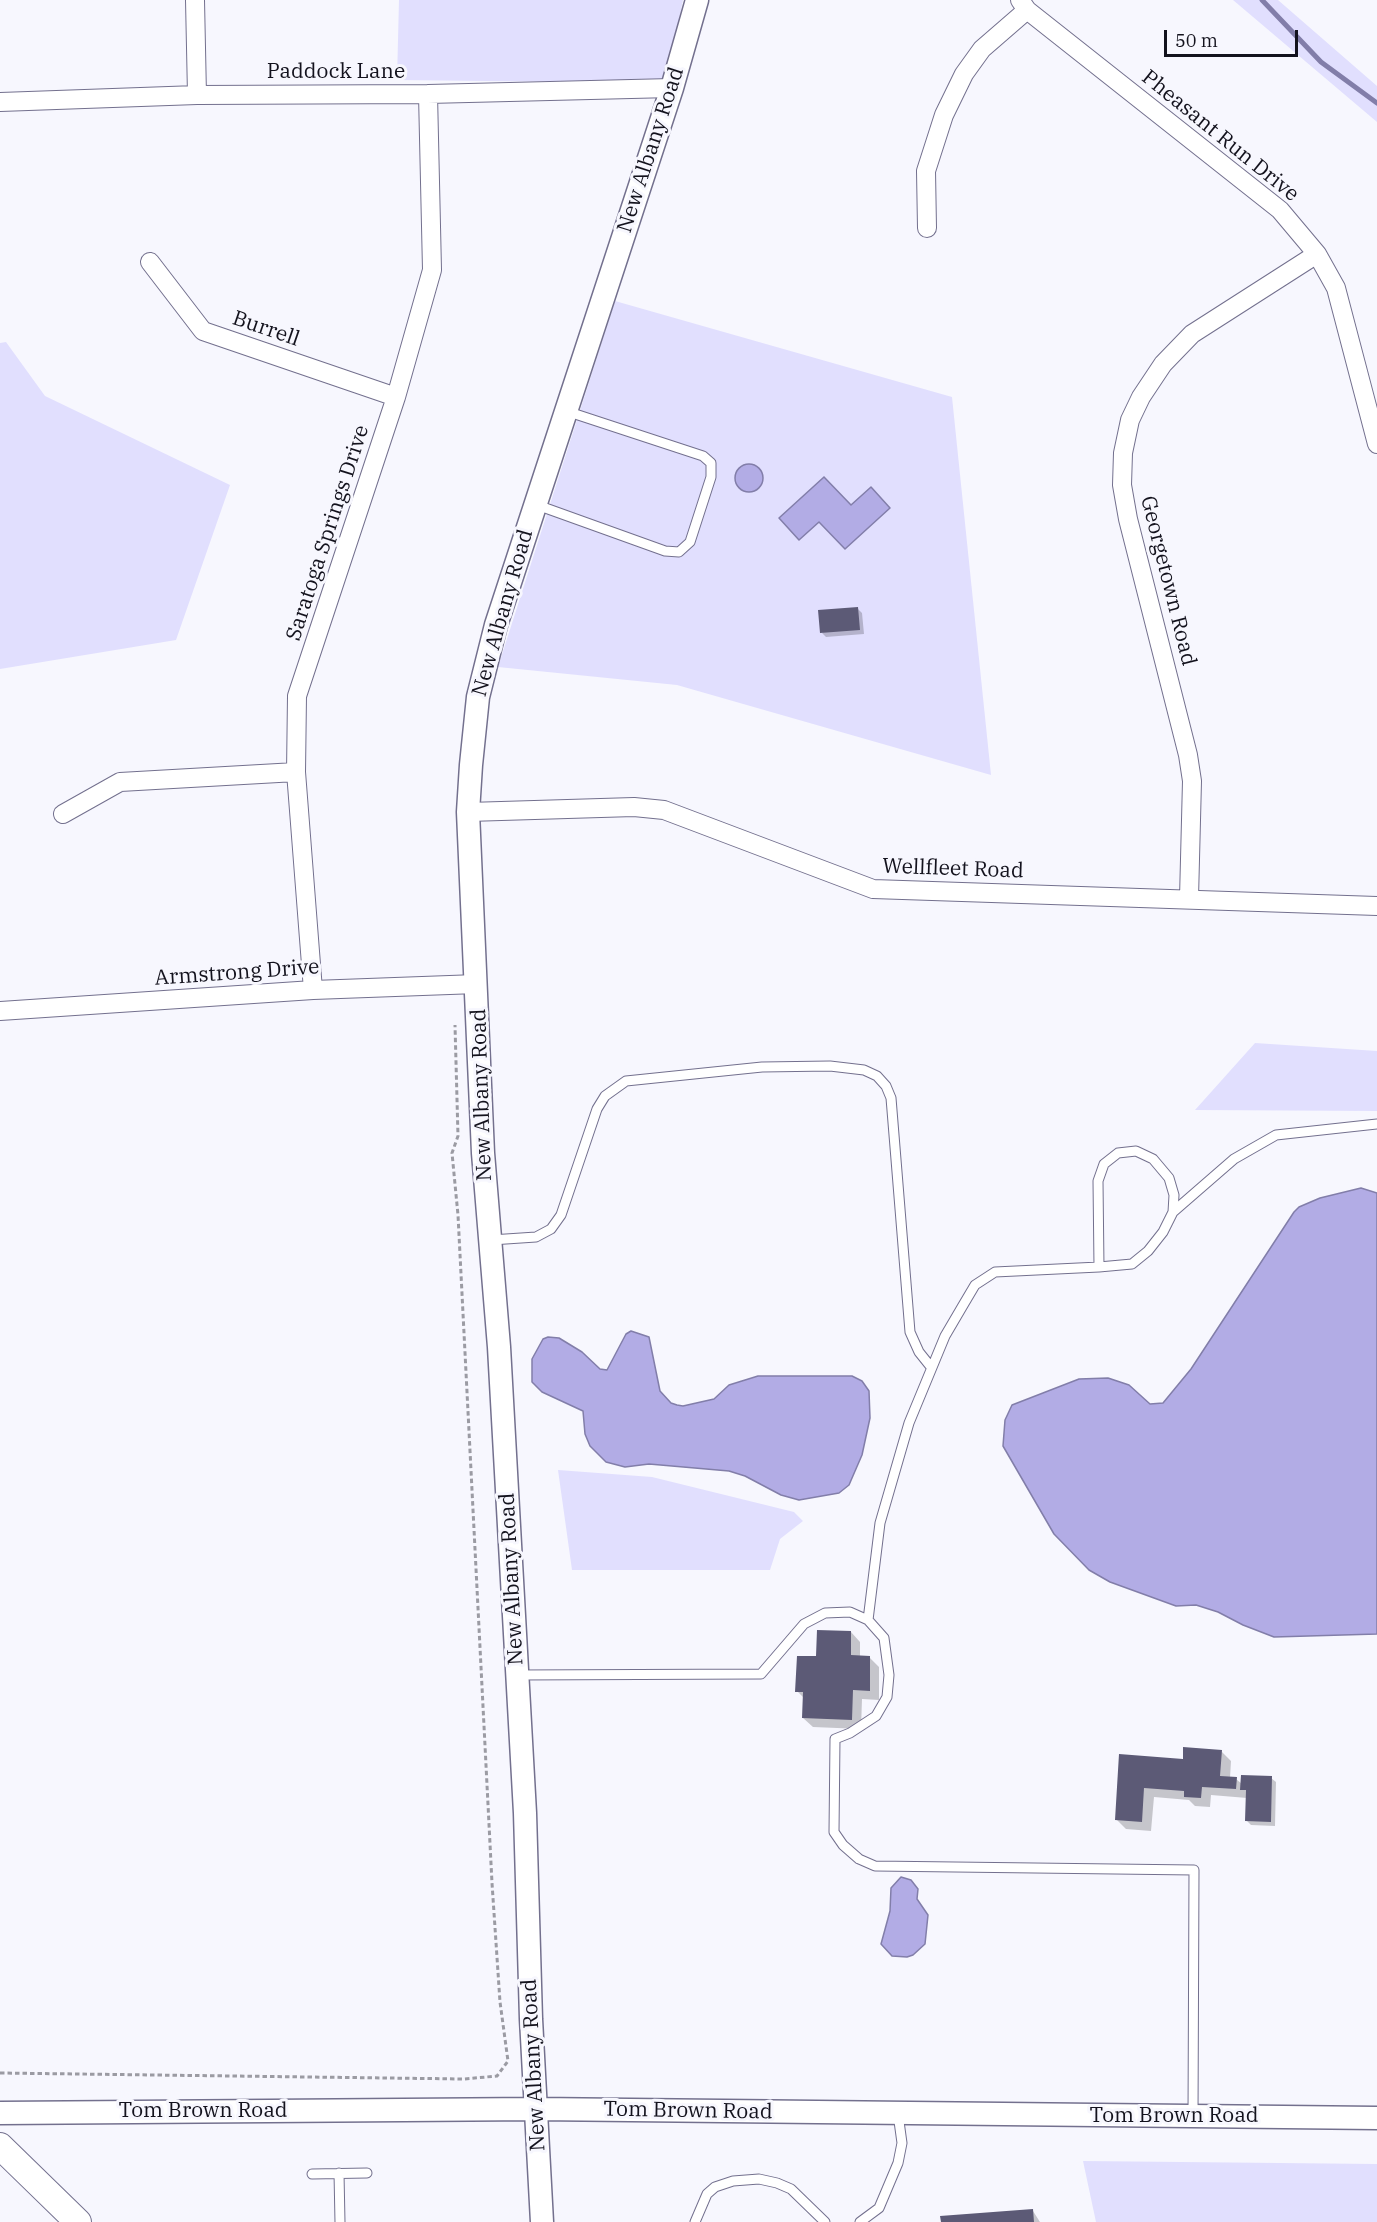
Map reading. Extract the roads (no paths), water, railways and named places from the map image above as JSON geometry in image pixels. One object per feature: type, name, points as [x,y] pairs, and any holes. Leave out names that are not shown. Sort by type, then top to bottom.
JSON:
[{"type":"main road","points":[[0,2146],[78,2222]]},
{"type":"street","points":[[195,0],[197,95]]},
{"type":"street","name":"New Albany Road","points":[[542,2222],[517,1675],[497,1312],[488,1240],[468,812],[478,697],[496,625],[672,87],[698,0]]},
{"type":"street","points":[[927,228],[926,171],[944,115],[964,74],[982,49],[1023,5]]},
{"type":"street","name":"Pheasant Run Drive","points":[[1023,5],[1280,210],[1317,254],[1336,288],[1377,444]]},
{"type":"street","name":"Paddock Lane","points":[[0,102],[197,95],[428,94],[672,87]]},
{"type":"street","name":"Saratoga Springs Drive","points":[[313,990],[296,772],[297,696],[396,397],[432,270],[428,94]]},
{"type":"street","name":"Georgetown Road","points":[[1189,898],[1192,781],[1188,755],[1128,519],[1122,485],[1130,420],[1141,397],[1163,364],[1192,334],[1317,254]]},
{"type":"street","name":"Burrell","points":[[150,262],[203,331],[396,397]]},
{"type":"street","points":[[63,814],[120,782],[296,772]]},
{"type":"street","name":"Wellfleet Road","points":[[468,812],[634,807],[664,810],[873,889],[1377,906]]},
{"type":"street","name":"Armstrong Drive","points":[[0,1011],[313,990],[477,984]]},
{"type":"street","name":"Tom Brown Road","points":[[0,2113],[537,2109],[1377,2118]]},
{"type":"lane","points":[[535,504],[664,551],[679,552],[690,542],[711,477],[711,463],[703,456],[566,411]]},
{"type":"lane","points":[[488,1240],[536,1237],[551,1229],[561,1215],[597,1109],[605,1096],[626,1081],[762,1067],[847,1067],[864,1070],[877,1076],[886,1086],[891,1098],[910,1332],[919,1352],[931,1367]]},
{"type":"lane","points":[[1173,1212],[1234,1160],[1276,1135],[1377,1124]]},
{"type":"lane","points":[[868,1620],[880,1523],[909,1423],[945,1336],[975,1285],[995,1272],[1099,1267],[1132,1264],[1148,1251],[1163,1232],[1173,1212],[1174,1196],[1169,1178],[1153,1159],[1137,1151],[1118,1153],[1104,1164],[1098,1181],[1099,1267]]},
{"type":"lane","points":[[517,1675],[761,1674],[804,1624],[825,1612],[850,1612],[868,1620],[884,1638],[889,1675],[887,1696],[876,1716],[850,1733],[835,1739],[834,1832],[838,1839],[859,1859],[875,1866],[1194,1870],[1193,2116]]},
{"type":"lane","points":[[860,2222],[879,2208],[898,2163],[902,2144],[898,2114]]},
{"type":"lane","points":[[339,2173],[340,2222]]},
{"type":"lane","points":[[312,2174],[367,2173]]},
{"type":"lane","points":[[694,2222],[707,2194],[715,2187],[733,2181],[759,2179],[791,2189],[825,2222]]},
{"type":"waterway","points":[[1262,0],[1321,62],[1377,103]]}]
